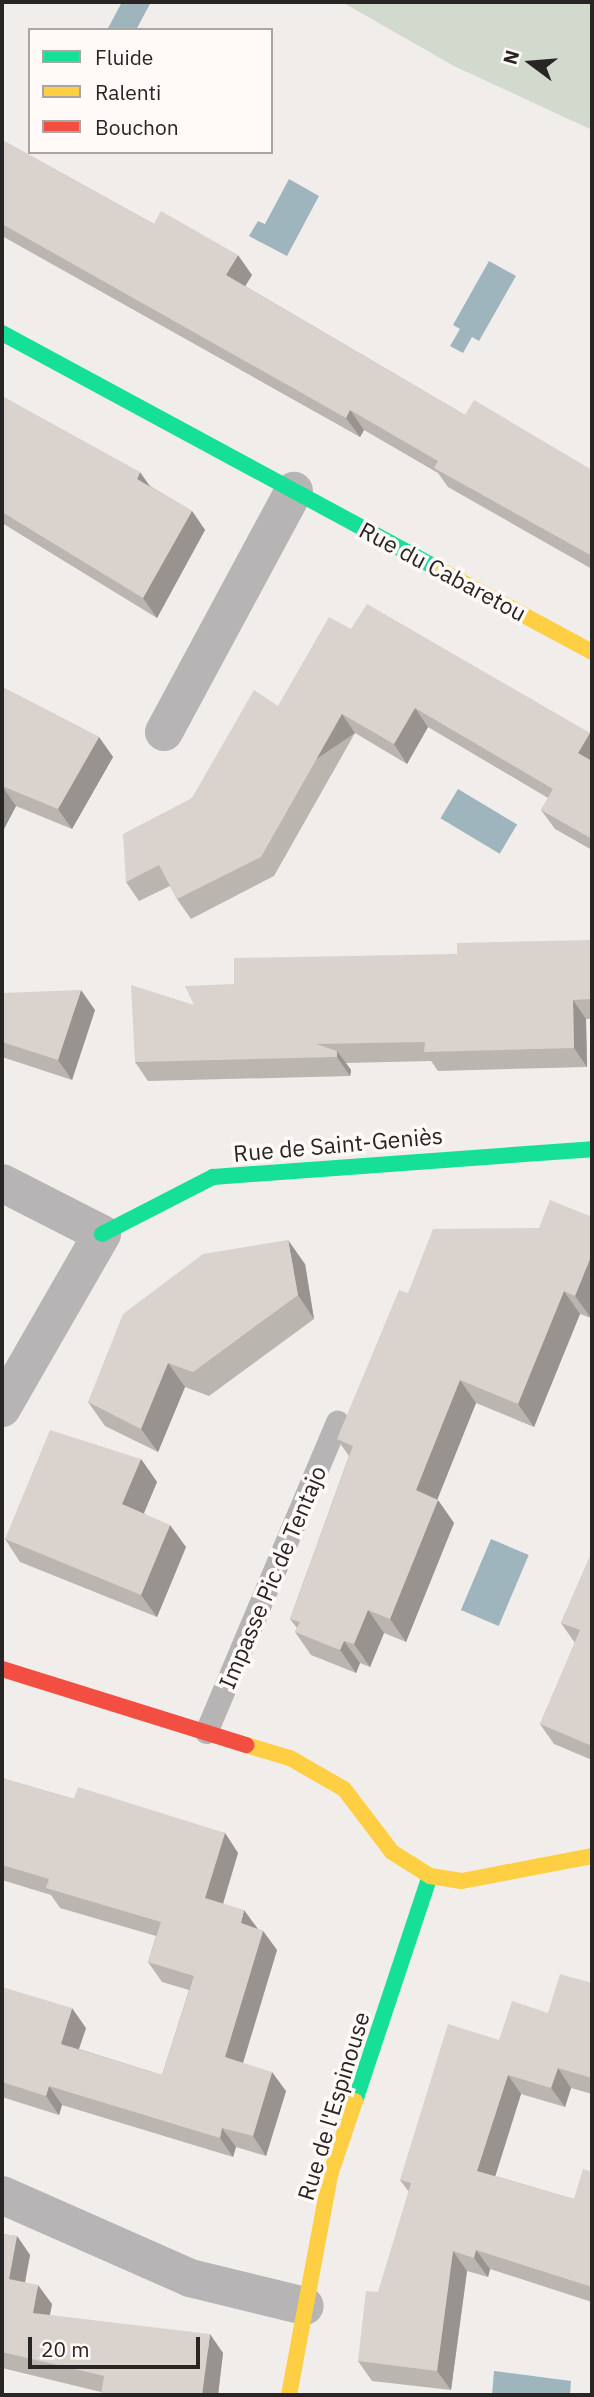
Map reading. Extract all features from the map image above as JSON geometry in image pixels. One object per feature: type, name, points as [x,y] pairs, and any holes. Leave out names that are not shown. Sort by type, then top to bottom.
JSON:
[{"type":"street","name":"Rue du Cabaretou","points":[[2,332],[592,652]]},
{"type":"street","points":[[164,732],[294,491]]},
{"type":"street","name":"Rue de Saint-Geniès","points":[[102,1234],[213,1177],[592,1149]]},
{"type":"street","points":[[2,1182],[102,1234],[2,1408]]},
{"type":"street","points":[[2,1669],[290,1758],[344,1788],[392,1852],[430,1876],[462,1881],[592,1856]]},
{"type":"street","name":"Rue de l'Espinouse","points":[[289,2395],[330,2175],[430,1876]]},
{"type":"street","points":[[2,2195],[190,2278],[305,2306]]},
{"type":"lane","name":"Impasse Pic de Tentajo","points":[[206,1732],[337,1422]]},
{"type":"shaded area","points":[[342,2],[592,2],[592,130],[454,66]]},
{"type":"water","points":[[122,2],[151,2],[137,28],[108,28]]},
{"type":"water","points":[[289,179],[319,196],[287,256],[249,236],[258,221],[265,224]]},
{"type":"water","points":[[489,261],[516,276],[479,341],[472,337],[463,353],[450,346],[460,329],[453,325]]},
{"type":"water","points":[[458,789],[517,825],[500,854],[440,818]]},
{"type":"water","points":[[491,1539],[529,1555],[499,1626],[461,1610]]},
{"type":"water","points":[[494,2371],[571,2381],[570,2395],[492,2395]]},
{"type":"building","points":[[2,140],[154,224],[161,211],[238,255],[226,275],[465,415],[474,400],[592,470],[592,556],[434,468],[438,461],[350,410],[346,418],[2,224]]},
{"type":"building","points":[[2,396],[140,472],[137,479],[192,511],[143,598],[2,512]]},
{"type":"building","points":[[367,604],[590,733],[578,753],[592,761],[592,839],[541,810],[553,789],[415,708],[394,744],[342,714],[261,857],[177,899],[159,865],[126,882],[123,834],[192,798],[254,690],[278,706],[329,617],[351,629]]},
{"type":"building","points":[[2,687],[99,737],[58,809],[2,786]]},
{"type":"building","points":[[592,940],[592,999],[573,1000],[574,1048],[424,1052],[425,1042],[316,1044],[337,1051],[337,1057],[135,1062],[131,985],[194,1005],[185,986],[234,984],[234,958],[457,954],[457,943]]},
{"type":"building","points":[[81,990],[58,1060],[2,1042],[2,993]]},
{"type":"building","points":[[550,1200],[592,1217],[592,1254],[575,1296],[564,1291],[518,1404],[460,1380],[416,1490],[438,1500],[390,1619],[368,1610],[354,1644],[344,1641],[340,1650],[295,1632],[300,1622],[290,1619],[353,1446],[337,1439],[399,1290],[408,1293],[433,1229],[539,1228]]},
{"type":"building","points":[[288,1240],[298,1295],[193,1372],[168,1363],[141,1429],[88,1402],[123,1314],[203,1254]]},
{"type":"building","points":[[50,1430],[141,1459],[122,1504],[170,1525],[141,1595],[5,1539]]},
{"type":"building","points":[[592,1552],[592,1746],[540,1724],[580,1630],[561,1623]]},
{"type":"building","points":[[2,1778],[74,1799],[78,1787],[225,1833],[205,1898],[244,1910],[241,1923],[263,1931],[225,2057],[272,2072],[253,2136],[222,2128],[220,2138],[49,2086],[46,2096],[2,2082],[2,1987],[72,2008],[61,2044],[162,2075],[194,1976],[148,1962],[161,1922],[46,1888],[49,1879],[2,1865]]},
{"type":"building","points":[[560,1974],[592,1983],[592,2078],[558,2068],[551,2088],[508,2075],[477,2171],[574,2199],[583,2169],[592,2172],[592,2287],[476,2250],[474,2258],[453,2251],[437,2371],[358,2361],[366,2291],[378,2292],[411,2183],[400,2180],[448,2024],[499,2040],[512,2001],[548,2013]]},
{"type":"building","points":[[2,2234],[17,2236],[9,2279],[38,2285],[33,2313],[210,2334],[202,2395],[101,2395],[104,2376],[2,2352]]},
{"type":"traffic: fast","points":[[2,333],[438,569]]},
{"type":"traffic: fast","points":[[102,1234],[213,1177],[592,1149]]},
{"type":"traffic: fast","points":[[355,2101],[430,1876]]},
{"type":"traffic: slow","points":[[438,569],[592,652]]},
{"type":"traffic: slow","points":[[246,1745],[290,1758],[344,1789],[392,1852],[430,1876],[462,1881],[592,1856]]},
{"type":"traffic: slow","points":[[289,2395],[330,2175],[355,2101]]},
{"type":"traffic: jam","points":[[2,1669],[246,1745]]}]
